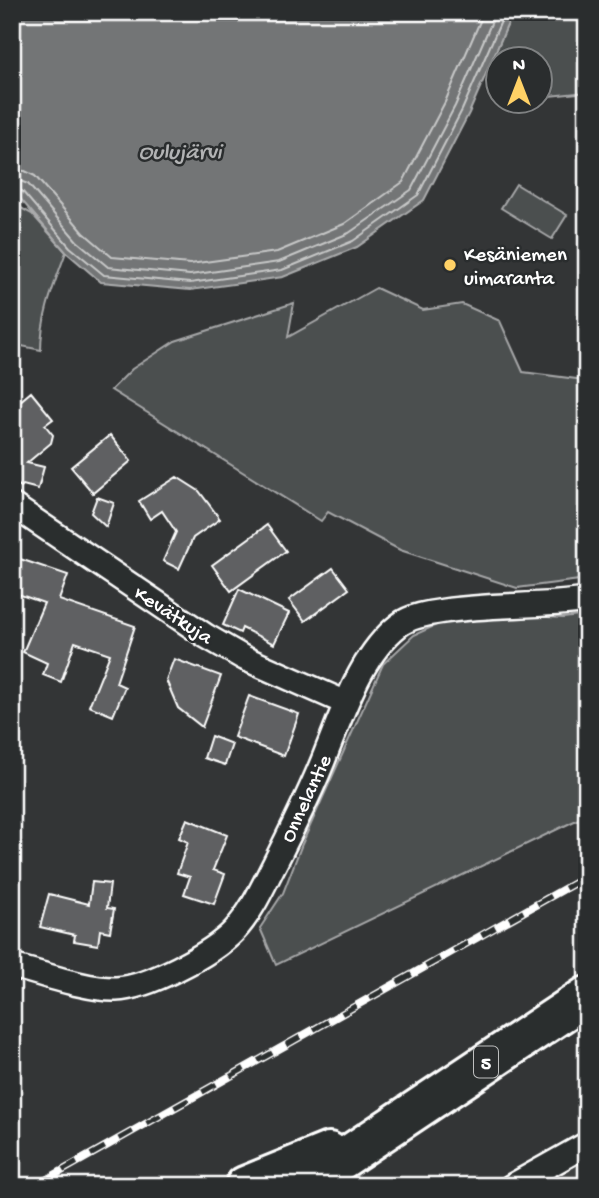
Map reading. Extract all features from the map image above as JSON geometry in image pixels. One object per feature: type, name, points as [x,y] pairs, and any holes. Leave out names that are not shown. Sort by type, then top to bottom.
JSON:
[{"type":"highway","name":"5","points":[[302,1186],[587,996]]},
{"type":"highway","points":[[244,1186],[386,1129]]},
{"type":"street","name":"Kevätkuja","points":[[12,505],[167,611],[225,647],[346,703]]},
{"type":"street","name":"Onnelantie","points":[[12,966],[87,985],[116,989],[164,975],[197,958],[233,933],[252,907],[311,793],[346,703],[376,647],[401,623],[425,614],[478,606],[559,604],[587,600]]},
{"type":"street","points":[[512,1186],[587,1144]]},
{"type":"shaded area","points":[[513,12],[587,12],[587,92],[554,96],[554,46],[498,46]]},
{"type":"shaded area","points":[[516,184],[567,215],[552,239],[501,208]]},
{"type":"shaded area","points":[[12,203],[32,214],[66,252],[46,312],[41,350],[12,344]]},
{"type":"shaded area","points":[[376,288],[423,310],[462,304],[500,321],[523,372],[584,380],[587,388],[587,579],[517,588],[400,550],[328,512],[321,521],[111,390],[132,369],[175,341],[294,303],[288,337]]},
{"type":"shaded area","points":[[503,614],[563,618],[587,615],[587,815],[276,965],[260,928],[283,893],[302,844],[383,664],[414,635],[443,622]]},
{"type":"shaded area","points":[[587,1157],[587,1186],[535,1186]]},
{"type":"water","name":"Oulujärvi","points":[[12,12],[513,12],[498,46],[484,46],[484,79],[424,200],[357,247],[283,277],[190,290],[101,282],[66,252],[18,196],[12,196]]},
{"type":"building","points":[[31,392],[53,419],[45,425],[53,435],[51,443],[27,463],[44,467],[38,489],[23,485],[21,487],[12,480],[12,408]]},
{"type":"building","points":[[110,435],[131,461],[93,493],[71,467]]},
{"type":"building","points":[[177,477],[199,491],[220,519],[193,538],[179,569],[163,561],[176,532],[162,511],[150,519],[139,501]]},
{"type":"building","points":[[97,497],[114,503],[106,527],[91,513]]},
{"type":"building","points":[[267,525],[286,551],[231,591],[212,565]]},
{"type":"building","points":[[20,559],[68,575],[59,600],[135,626],[116,683],[125,687],[113,716],[89,706],[110,654],[75,642],[61,682],[43,675],[47,663],[23,652],[44,603],[12,592],[12,582]]},
{"type":"building","points":[[333,568],[349,589],[305,621],[289,600]]},
{"type":"building","points":[[239,589],[289,613],[274,644],[242,628],[240,633],[223,625]]},
{"type":"building","points":[[174,659],[221,676],[202,727],[178,708],[166,680]]},
{"type":"building","points":[[249,696],[299,714],[284,756],[234,737]]},
{"type":"building","points":[[211,736],[232,744],[225,765],[204,758]]},
{"type":"building","points":[[187,819],[227,835],[213,870],[225,874],[214,904],[184,894],[190,877],[177,873],[188,842],[179,838]]},
{"type":"building","points":[[92,882],[110,884],[107,908],[114,909],[110,932],[100,930],[98,945],[74,941],[75,935],[40,927],[49,894],[89,904]]},
{"type":"railway","points":[[35,1186],[587,876]]},
{"type":"place","name":"Kesäniemen uimaranta","points":[[450,265]]}]
